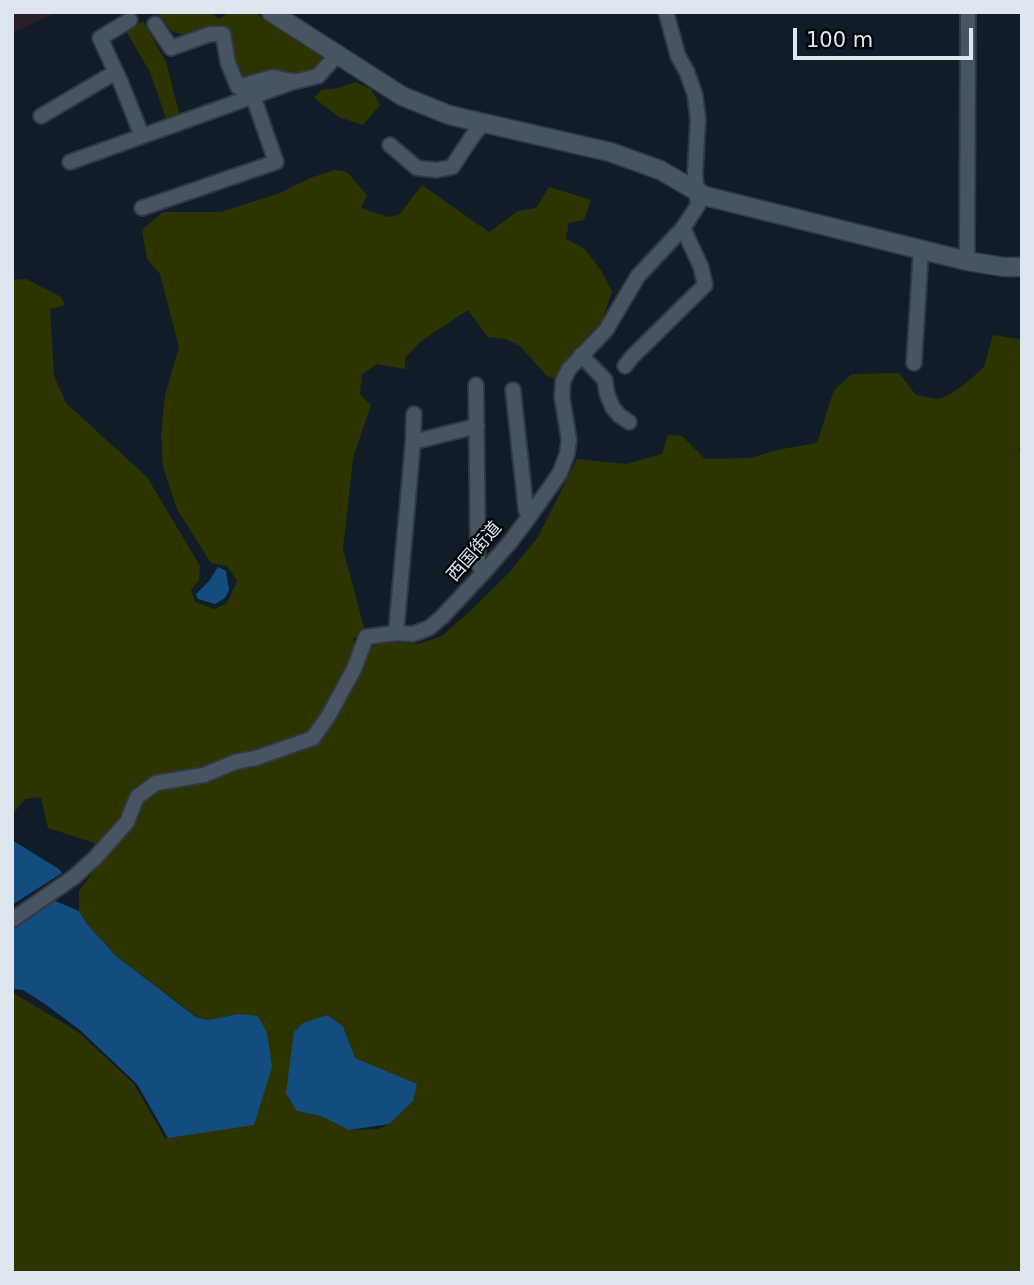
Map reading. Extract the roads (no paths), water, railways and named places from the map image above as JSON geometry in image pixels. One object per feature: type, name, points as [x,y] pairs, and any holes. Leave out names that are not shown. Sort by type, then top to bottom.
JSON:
[{"type":"street","name":"西国街道","points":[[12,920],[74,877],[95,858],[127,822],[137,797],[156,783],[204,775],[235,762],[256,758],[313,738],[348,681],[366,638],[396,633],[413,634],[429,628],[484,572],[529,517],[560,473],[567,454],[569,440],[562,397],[563,381],[569,369],[606,330],[638,276],[683,228],[698,205],[695,174],[698,119],[695,95],[678,56],[666,12]]},
{"type":"street","points":[[967,261],[968,12]]},
{"type":"street","points":[[274,13],[402,96],[459,118],[610,152],[660,170],[709,197],[967,261],[1022,267]]},
{"type":"street","points":[[130,20],[100,38],[142,136]]},
{"type":"street","points":[[155,24],[171,48],[211,34],[223,34],[228,63],[238,87],[273,77],[293,82]]},
{"type":"street","points":[[70,162],[293,82],[318,76],[337,55]]},
{"type":"street","points":[[41,116],[116,72]]},
{"type":"street","points":[[142,208],[276,162],[253,96]]},
{"type":"street","points":[[390,145],[417,169],[438,170],[452,167],[484,124]]},
{"type":"street","points":[[625,366],[705,285],[701,267],[683,228]]},
{"type":"street","points":[[914,363],[921,250]]},
{"type":"street","points":[[581,355],[605,380],[613,408],[629,422]]},
{"type":"street","points":[[476,385],[478,564],[484,572]]},
{"type":"street","points":[[513,390],[526,510],[529,517]]},
{"type":"street","points":[[396,633],[414,414]]},
{"type":"street","points":[[413,442],[477,426]]},
{"type":"water","points":[[218,567],[226,571],[229,590],[225,598],[215,604],[198,599],[196,594]]},
{"type":"water","points":[[12,840],[62,873],[12,905]]},
{"type":"water","points":[[53,900],[79,911],[86,923],[116,956],[196,1017],[207,1020],[239,1014],[258,1016],[267,1033],[272,1067],[254,1125],[168,1138],[137,1084],[80,1030],[23,990],[12,989],[12,930]]},
{"type":"water","points":[[327,1015],[343,1026],[355,1058],[417,1084],[413,1101],[389,1124],[349,1130],[321,1116],[297,1111],[286,1093],[294,1032],[303,1023]]}]
